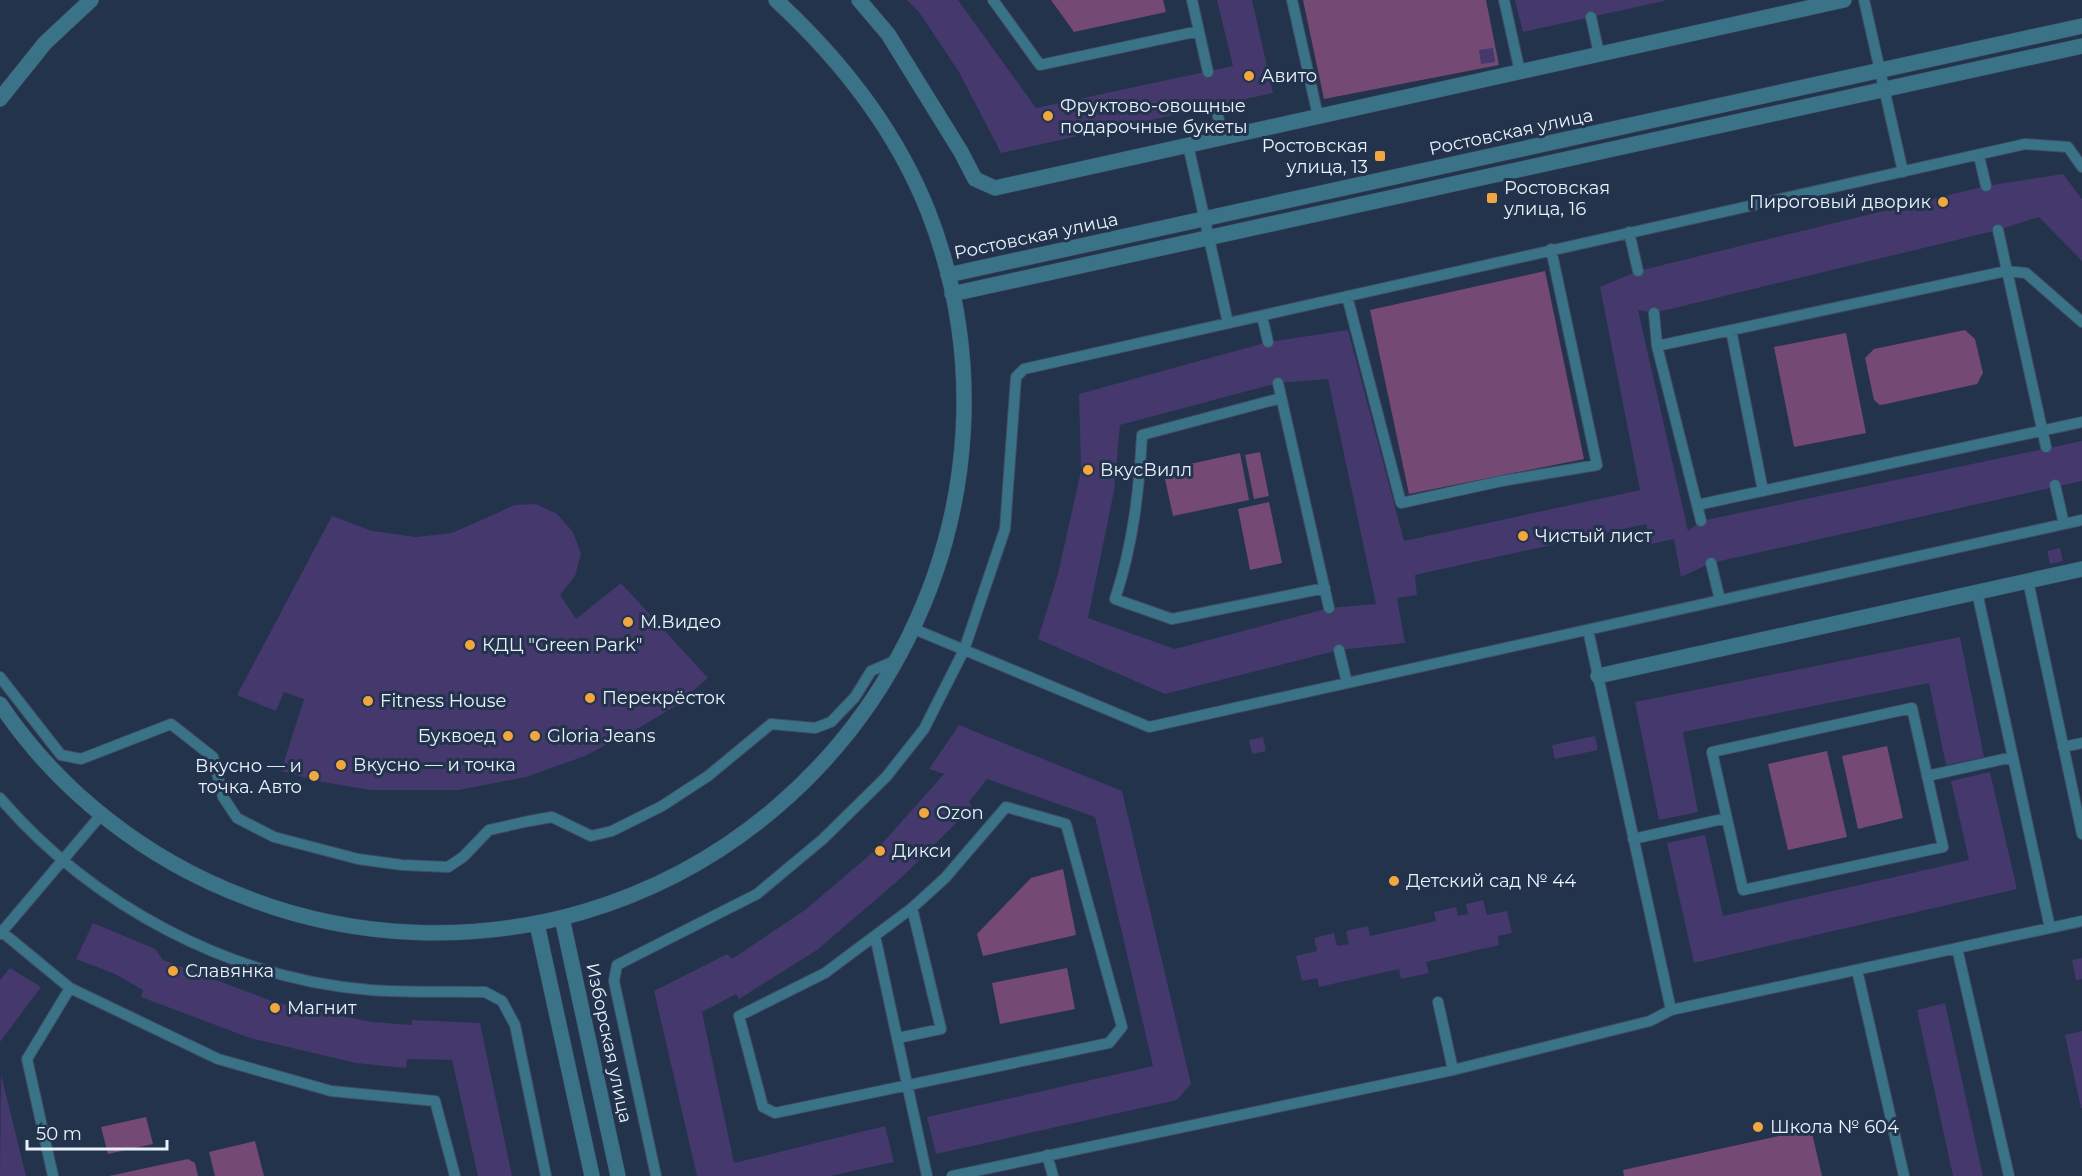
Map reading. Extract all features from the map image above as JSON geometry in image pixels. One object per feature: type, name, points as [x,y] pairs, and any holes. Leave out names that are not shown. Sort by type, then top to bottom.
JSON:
[{"type":"street","points":[[0,99],[45,43],[91,0]]},
{"type":"street","name":"Ростовская улица","points":[[0,704],[52,769],[101,815],[156,854],[214,885],[297,915],[340,925],[406,933],[472,932],[537,924],[607,905],[693,866],[761,820],[806,782],[838,747],[883,686],[914,629],[939,565],[957,487],[963,430],[962,361],[948,276],[928,211],[899,150],[863,93],[820,41],[776,0]]},
{"type":"street","points":[[859,0],[888,34],[961,152],[975,179],[995,188],[1844,0]]},
{"type":"street","name":"Ростовская улица","points":[[948,276],[2082,26]]},
{"type":"street","name":"Ростовская улица","points":[[952,294],[2082,46]]},
{"type":"street","points":[[1598,676],[2082,569]]},
{"type":"street","name":"Изборская улица","points":[[562,918],[618,1176]]},
{"type":"street","points":[[537,924],[592,1176]]},
{"type":"lane","points":[[993,0],[1040,65],[1198,31]]},
{"type":"lane","points":[[1192,0],[1208,72]]},
{"type":"lane","points":[[1292,0],[1318,116]]},
{"type":"lane","points":[[1504,0],[1520,72]]},
{"type":"lane","points":[[1864,0],[1903,172]]},
{"type":"lane","points":[[1591,17],[1599,54]]},
{"type":"lane","points":[[1216,108],[1223,138]]},
{"type":"lane","points":[[656,1176],[614,981],[617,965],[757,894],[823,839],[886,777],[924,729],[964,650],[1005,529],[1016,377],[1024,369],[2025,144],[2068,147],[2082,167]]},
{"type":"lane","points":[[1188,145],[1228,323]]},
{"type":"lane","points":[[1979,156],[1986,186]]},
{"type":"lane","points":[[1998,230],[2046,447]]},
{"type":"lane","points":[[1629,232],[1638,270]]},
{"type":"lane","points":[[1347,296],[1401,503],[1502,481],[1597,465],[1551,249]]},
{"type":"lane","points":[[1658,346],[2006,271],[2026,273],[2082,322]]},
{"type":"lane","points":[[1653,313],[1658,346],[1701,521]]},
{"type":"lane","points":[[1262,315],[1268,342]]},
{"type":"lane","points":[[1731,330],[1763,490]]},
{"type":"lane","points":[[1278,383],[1329,608]]},
{"type":"lane","points":[[1281,398],[1142,435],[1138,503],[1126,566],[1115,599],[1172,619],[1325,588]]},
{"type":"lane","points":[[1697,505],[2082,422]]},
{"type":"lane","points":[[2055,485],[2064,524]]},
{"type":"lane","points":[[914,629],[1149,727],[2082,520]]},
{"type":"lane","points":[[1711,563],[1720,600]]},
{"type":"lane","points":[[2028,581],[2082,834]]},
{"type":"lane","points":[[1977,592],[2050,928]]},
{"type":"lane","points":[[1588,630],[1671,1010]]},
{"type":"lane","points":[[1339,650],[1347,683]]},
{"type":"lane","points":[[0,677],[61,755],[81,759],[171,724],[213,757],[223,797],[237,818],[274,837],[358,859],[402,866],[448,867],[463,857],[489,830],[529,821],[552,817],[591,836],[612,831],[662,806],[708,776],[771,724],[815,728],[831,722],[855,697],[871,671],[897,660]]},
{"type":"lane","points":[[1912,708],[1943,847],[1743,890],[1727,818],[1712,752],[1912,708]]},
{"type":"lane","points":[[2063,747],[2082,743]]},
{"type":"lane","points":[[1927,776],[2013,757]]},
{"type":"lane","points":[[0,798],[25,827],[113,898],[162,928],[241,962],[285,975],[359,988],[485,992],[502,1001],[515,1025],[546,1176]]},
{"type":"lane","points":[[1006,807],[1066,824],[1122,1027],[1109,1043],[775,1113],[763,1107],[739,1016],[825,973],[874,936],[912,908],[945,878],[1006,807]]},
{"type":"lane","points":[[101,815],[1,933],[70,988],[218,1059],[331,1090],[435,1101],[455,1176]]},
{"type":"lane","points":[[1633,839],[1727,818]]},
{"type":"lane","points":[[898,1038],[942,1029],[912,908]]},
{"type":"lane","points":[[952,1176],[1453,1070],[1650,1021],[1671,1010],[2082,921]]},
{"type":"lane","points":[[874,936],[909,1085],[927,1176]]},
{"type":"lane","points":[[1957,948],[2009,1176]]},
{"type":"lane","points":[[1857,969],[1904,1176]]},
{"type":"lane","points":[[53,1176],[27,1059],[70,988]]},
{"type":"lane","points":[[1438,1002],[1453,1070]]},
{"type":"lane","points":[[1047,1155],[1053,1176]]},
{"type":"shaded area","points":[[1051,0],[1163,0],[1166,12],[1074,32]]},
{"type":"shaded area","points":[[1303,0],[1486,0],[1499,65],[1324,99]]},
{"type":"shaded area","points":[[1545,271],[1584,459],[1409,494],[1370,310]]},
{"type":"shaded area","points":[[1965,330],[1975,339],[1983,373],[1977,384],[1880,405],[1874,400],[1865,358],[1874,349]]},
{"type":"shaded area","points":[[1846,333],[1866,433],[1794,447],[1774,347]]},
{"type":"shaded area","points":[[1260,452],[1269,496],[1254,499],[1245,455]]},
{"type":"shaded area","points":[[1240,453],[1249,500],[1173,516],[1163,470]]},
{"type":"shaded area","points":[[1269,502],[1282,563],[1250,570],[1238,509]]},
{"type":"shaded area","points":[[1887,746],[1903,818],[1858,829],[1842,756]]},
{"type":"shaded area","points":[[1827,751],[1847,837],[1788,850],[1768,764]]},
{"type":"shaded area","points":[[1063,869],[1076,935],[983,956],[977,934],[1031,878]]},
{"type":"shaded area","points":[[1067,968],[1075,1009],[1000,1024],[992,983]]},
{"type":"shaded area","points":[[146,1117],[153,1144],[108,1154],[101,1127]]},
{"type":"shaded area","points":[[1811,1129],[1822,1176],[1624,1176],[1623,1170]]},
{"type":"shaded area","points":[[255,1141],[264,1176],[215,1176],[209,1152]]},
{"type":"shaded area","points":[[188,1159],[195,1163],[198,1176],[109,1176]]},
{"type":"building","points":[[907,0],[958,0],[1036,108],[1233,66],[1217,0],[1252,0],[1273,93],[1001,153],[959,72],[919,12]]},
{"type":"building","points":[[1515,0],[1664,0],[1664,1],[1523,32]]},
{"type":"building","points":[[1493,48],[1495,62],[1481,64],[1479,50]]},
{"type":"building","points":[[2063,174],[2082,199],[2082,261],[2039,217],[1998,230],[1654,313],[1638,310],[1688,531],[1701,521],[2082,441],[2082,481],[1711,563],[1681,577],[1674,539],[1651,544],[1646,524],[1415,575],[1417,595],[1397,598],[1405,643],[1339,650],[1165,694],[1038,639],[1058,574],[1081,471],[1079,394],[1268,342],[1348,330],[1404,541],[1640,490],[1600,287],[1638,271],[1986,186]],"holes":[[[1328,379],[1376,604],[1329,608],[1175,649],[1088,618],[1114,491],[1120,425],[1278,383]]]},
{"type":"building","name":"КДЦ \"Green Park\"","points":[[536,504],[557,514],[573,532],[581,554],[575,576],[560,595],[576,619],[621,583],[708,678],[674,707],[642,726],[585,756],[526,777],[459,790],[370,790],[317,781],[281,771],[304,699],[284,692],[276,711],[237,695],[332,516],[372,531],[416,537],[452,533],[515,505]]},
{"type":"building","points":[[2060,548],[2063,561],[2050,564],[2047,551]]},
{"type":"building","points":[[1960,637],[1984,757],[1946,765],[1929,683],[1683,732],[1698,812],[1659,820],[1635,702]]},
{"type":"building","points":[[959,725],[1122,791],[1191,1084],[1177,1100],[936,1154],[927,1117],[1153,1066],[1095,817],[987,779],[969,802],[972,807],[901,878],[817,950],[739,999],[736,994],[702,1012],[734,1163],[885,1126],[894,1162],[830,1176],[697,1176],[654,991],[727,954],[732,959],[805,910],[879,847],[944,774],[929,769]]},
{"type":"building","points":[[1595,736],[1598,750],[1555,759],[1552,745]]},
{"type":"building","points":[[1263,737],[1266,751],[1252,754],[1249,740]]},
{"type":"building","points":[[1990,772],[2017,889],[1694,963],[1667,843],[1705,835],[1723,916],[1969,860],[1951,781]]},
{"type":"building","points":[[1483,900],[1487,915],[1507,911],[1512,933],[1498,936],[1499,945],[1426,962],[1429,973],[1401,979],[1399,969],[1319,987],[1317,978],[1302,981],[1296,956],[1317,951],[1314,938],[1334,933],[1337,946],[1349,944],[1346,931],[1368,926],[1370,936],[1436,921],[1434,912],[1456,907],[1458,916],[1468,914],[1466,904]]},
{"type":"building","points":[[93,923],[155,949],[163,960],[277,1003],[372,1022],[412,1025],[412,1020],[480,1023],[512,1176],[478,1176],[452,1060],[407,1059],[406,1068],[356,1063],[250,1038],[141,997],[143,990],[115,974],[76,959]]},
{"type":"building","points":[[2082,958],[2082,979],[2076,980],[2072,960]]},
{"type":"building","points":[[10,968],[41,987],[0,1042],[0,980]]},
{"type":"building","points":[[1945,1003],[1983,1176],[1953,1176],[1917,1010]]},
{"type":"building","points":[[2082,1031],[2082,1108],[2081,1108],[2065,1035]]},
{"type":"building","points":[[1,1074],[26,1176],[0,1176]]},
{"type":"place","name":"Авито","points":[[1249,76]]},
{"type":"place","name":"Фруктово-овощные подарочные букеты","points":[[1048,116]]},
{"type":"place","name":"Ростовская улица, 13","points":[[1380,156]]},
{"type":"place","name":"Ростовская улица, 16","points":[[1492,198]]},
{"type":"place","name":"Пироговый дворик","points":[[1943,202]]},
{"type":"place","name":"ВкусВилл","points":[[1088,470]]},
{"type":"place","name":"Чистый лист","points":[[1523,536]]},
{"type":"place","name":"М.Видео","points":[[628,622]]},
{"type":"place","name":"КДЦ \"Green Park\"","points":[[470,645]]},
{"type":"place","name":"Перекрёсток","points":[[590,698]]},
{"type":"place","name":"Fitness House","points":[[368,701]]},
{"type":"place","name":"Буквоед","points":[[508,736]]},
{"type":"place","name":"Gloria Jeans","points":[[535,736]]},
{"type":"place","name":"Вкусно — и точка","points":[[341,765]]},
{"type":"place","name":"Вкусно — и точка. Авто","points":[[314,776]]},
{"type":"place","name":"Ozon","points":[[924,813]]},
{"type":"place","name":"Дикси","points":[[880,851]]},
{"type":"place","name":"Детский сад № 44","points":[[1394,881]]},
{"type":"place","name":"Славянка","points":[[173,971]]},
{"type":"place","name":"Магнит","points":[[275,1008]]},
{"type":"place","name":"Школа № 604","points":[[1758,1127]]}]
